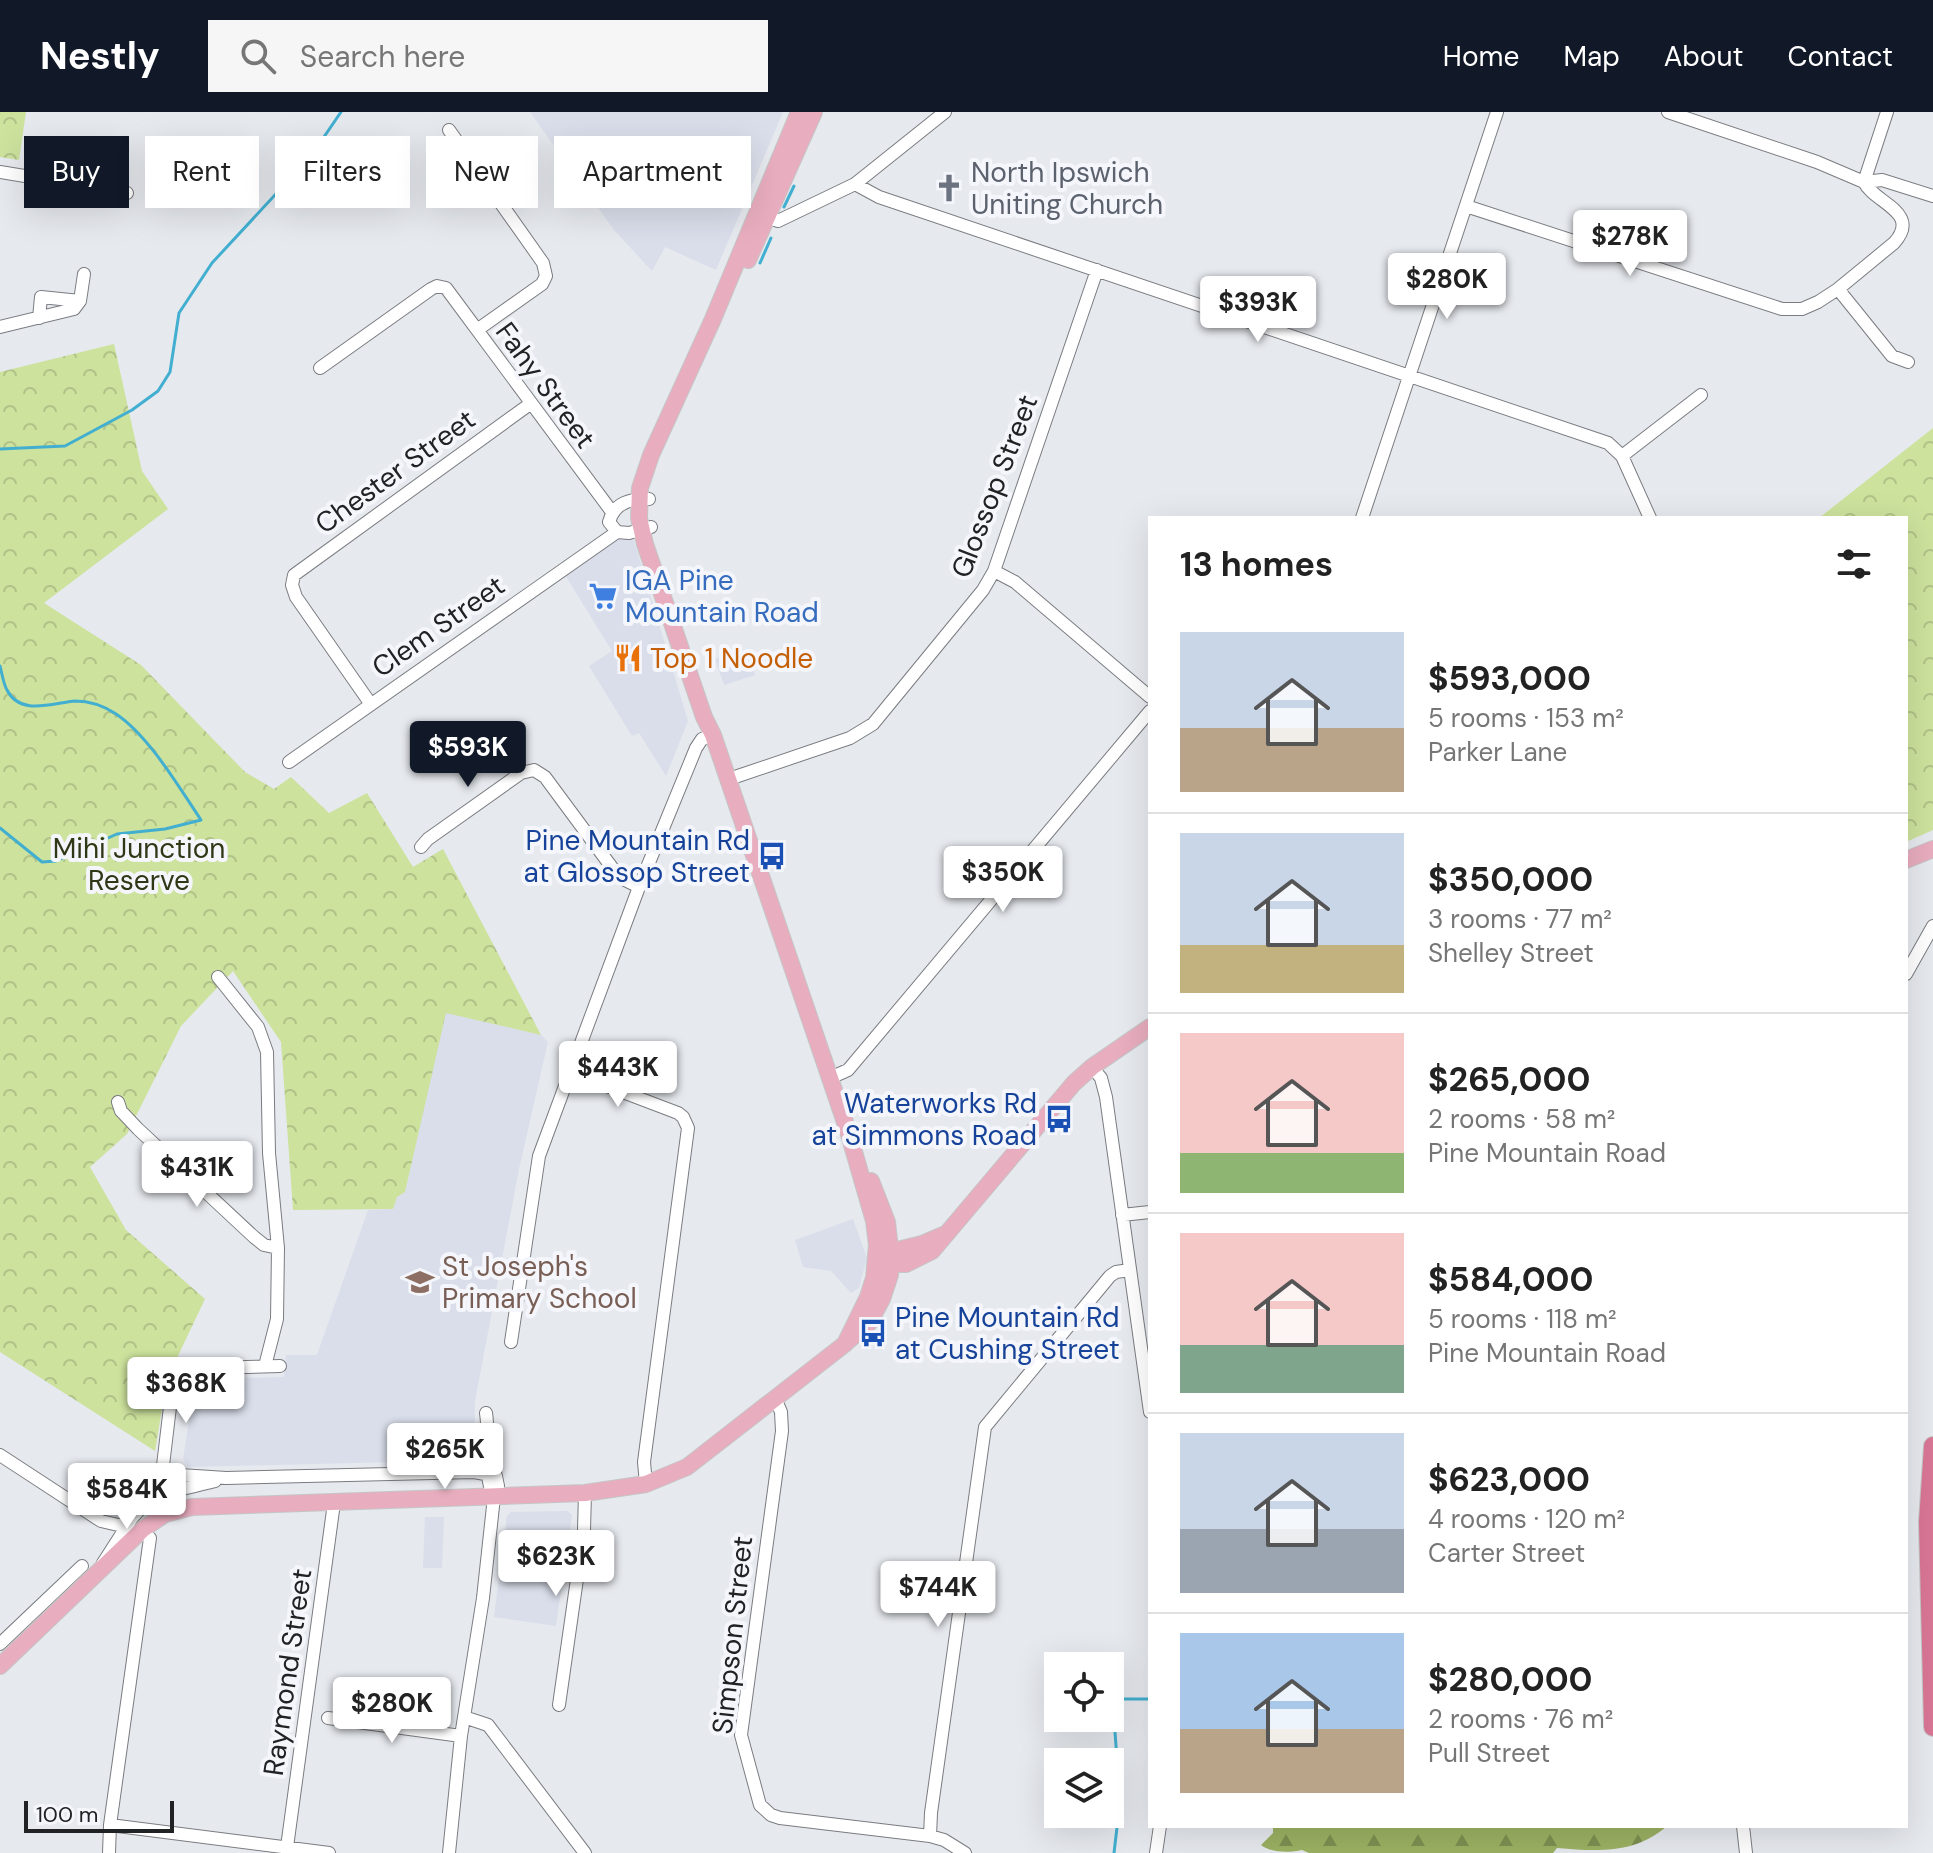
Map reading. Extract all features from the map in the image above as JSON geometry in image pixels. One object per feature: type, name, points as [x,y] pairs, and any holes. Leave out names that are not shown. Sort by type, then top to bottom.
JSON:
[{"type":"highway","points":[[1933,1446],[1928,1522],[1933,1727]]},
{"type":"main road","points":[[799,112],[762,216],[659,458],[644,499],[637,533],[729,779],[848,1131],[884,1259]]},
{"type":"main road","points":[[762,216],[814,112]]},
{"type":"main road","points":[[1908,859],[1933,849]]},
{"type":"main road","points":[[884,1259],[906,1264],[926,1255],[1074,1083],[1148,1028]]},
{"type":"main road","points":[[848,1131],[882,1207],[902,1236],[924,1243]]},
{"type":"main road","points":[[0,1666],[99,1569],[152,1521],[168,1512],[192,1507],[585,1493],[646,1484],[674,1474],[698,1460],[845,1344],[884,1259],[882,1207]]},
{"type":"main road","points":[[884,1259],[946,1234]]},
{"type":"street","points":[[762,216],[778,221],[855,184],[945,112]]},
{"type":"street","points":[[1363,516],[1497,112]]},
{"type":"street","points":[[1668,112],[1810,159],[1864,182],[1882,180],[1933,196]]},
{"type":"street","points":[[1864,182],[1887,112]]},
{"type":"street","points":[[449,130],[543,263],[546,276],[540,286],[477,330]]},
{"type":"street","points":[[0,172],[24,176]]},
{"type":"street","points":[[1466,206],[1782,309],[1802,309],[1838,289],[1894,243],[1901,231],[1903,225],[1898,213],[1871,193],[1864,182]]},
{"type":"street","points":[[855,184],[879,197],[1608,443],[1622,456],[1649,516]]},
{"type":"street","name":"Glossop Street","points":[[729,779],[850,738],[873,724],[983,590],[994,571],[1097,270]]},
{"type":"street","points":[[0,327],[74,309],[80,301],[84,274]]},
{"type":"street","name":"Fahy Street","points":[[320,368],[431,289],[441,287],[452,294],[612,512]]},
{"type":"street","points":[[1838,289],[1892,356],[1908,362]]},
{"type":"street","points":[[39,318],[41,297],[80,301]]},
{"type":"street","points":[[1622,456],[1701,395]]},
{"type":"street","name":"Chester Street","points":[[370,703],[296,597],[292,581],[299,569],[530,404]]},
{"type":"street","points":[[637,533],[609,522],[612,512],[626,501],[644,499]]},
{"type":"street","name":"Clem Street","points":[[289,762],[370,703],[637,533]]},
{"type":"street","points":[[994,571],[1015,582],[1148,695]]},
{"type":"street","points":[[830,1078],[848,1070],[1148,713]]},
{"type":"street","points":[[511,1342],[535,1171],[639,887],[696,748],[702,739],[713,735]]},
{"type":"street","points":[[421,847],[521,773],[534,770],[545,777],[619,877],[639,887]]},
{"type":"street","points":[[1908,970],[1933,926]]},
{"type":"street","points":[[218,977],[258,1027],[267,1052],[269,1153],[278,1248],[277,1319],[265,1366]]},
{"type":"street","points":[[1092,1067],[1101,1078],[1104,1089],[1148,1398]]},
{"type":"street","points":[[570,1072],[678,1113],[687,1123],[689,1134],[644,1462],[646,1484]]},
{"type":"street","points":[[118,1102],[121,1111],[138,1129],[254,1237],[264,1245],[278,1248]]},
{"type":"street","points":[[1122,1215],[1148,1212]]},
{"type":"street","points":[[930,1836],[985,1427],[1110,1276],[1130,1270]]},
{"type":"street","points":[[280,1366],[212,1368],[193,1373],[183,1380],[172,1400],[160,1478],[163,1485],[171,1490],[186,1479],[490,1473],[506,1480],[520,1497]]},
{"type":"street","name":"Simpson Street","points":[[775,1398],[781,1412],[782,1431],[741,1735],[755,1795],[765,1811],[780,1818],[930,1836],[944,1840],[965,1853]]},
{"type":"street","points":[[486,1413],[490,1473]]},
{"type":"street","points":[[0,1455],[101,1521],[127,1524]]},
{"type":"street","points":[[164,1455],[170,1468],[186,1479],[192,1507]]},
{"type":"street","points":[[449,1853],[461,1736],[498,1486],[496,1476],[490,1473]]},
{"type":"street","points":[[99,1569],[127,1524],[163,1485]]},
{"type":"street","points":[[559,1705],[584,1530],[585,1493]]},
{"type":"street","name":"Raymond Street","points":[[287,1847],[334,1503]]},
{"type":"street","points":[[101,1521],[110,1537],[110,1549]]},
{"type":"street","points":[[109,1853],[110,1825],[150,1538]]},
{"type":"street","points":[[99,1569],[130,1554],[142,1561],[145,1572]]},
{"type":"street","points":[[0,1644],[82,1566]]},
{"type":"street","points":[[464,1717],[488,1725],[585,1853]]},
{"type":"street","points":[[328,1718],[461,1736]]},
{"type":"street","points":[[110,1825],[329,1853]]},
{"type":"street","points":[[1156,1853],[1160,1828]]},
{"type":"street","points":[[1743,1828],[1746,1853]]},
{"type":"shaded area","points":[[530,112],[783,112],[751,187],[751,136],[554,136],[554,146]]},
{"type":"shaded area","points":[[598,208],[742,208],[716,270],[665,247],[652,271]]},
{"type":"shaded area","points":[[625,534],[633,537],[688,721],[666,776],[639,733],[632,736],[589,666],[612,651],[565,575]]},
{"type":"shaded area","points":[[746,649],[755,675],[724,685],[715,659]]},
{"type":"shaded area","name":"St Joseph's Primary School","points":[[445,1012],[541,1035],[548,1042],[519,1169],[475,1401],[474,1460],[188,1467],[183,1459],[194,1390],[210,1379],[284,1377],[286,1355],[317,1355],[368,1210],[393,1209],[397,1196],[405,1192]]},
{"type":"shaded area","points":[[853,1219],[867,1258],[859,1288],[851,1293],[831,1271],[803,1267],[795,1240]]},
{"type":"shaded area","points":[[567,1511],[572,1515],[556,1626],[494,1617],[507,1516],[511,1512]]},
{"type":"shaded area","points":[[425,1517],[444,1517],[442,1568],[423,1568]]},
{"type":"green space","points":[[0,112],[26,112],[19,160],[0,157]]},
{"type":"green space","name":"Mihi Junction Reserve","points":[[114,344],[142,471],[168,509],[44,603],[141,665],[245,772],[274,789],[291,777],[329,813],[367,793],[413,867],[443,849],[541,1035],[446,1013],[405,1192],[397,1197],[393,1209],[293,1210],[281,1042],[233,971],[181,1026],[127,1134],[90,1167],[126,1230],[205,1299],[167,1379],[155,1451],[0,1352],[0,372]]},
{"type":"green space","points":[[1933,428],[1933,830],[1908,841],[1908,516],[1822,516]]},
{"type":"green space","points":[[1273,1828],[1664,1828],[1643,1841],[1617,1849],[1557,1848],[1553,1853],[1286,1852],[1261,1845],[1273,1833]]},
{"type":"waterway","points":[[0,449],[65,446],[132,410],[158,391],[170,372],[179,313],[212,263],[311,156],[341,112]]},
{"type":"waterway","points":[[784,207],[794,186]]},
{"type":"waterway","points":[[760,263],[771,238]]},
{"type":"waterway","points":[[0,666],[7,690],[20,703],[37,706],[80,701],[96,704],[128,723],[173,777],[201,820],[165,829],[117,834],[56,861],[42,862],[0,828]]},
{"type":"waterway","points":[[1114,1853],[1120,1802],[1115,1732],[1118,1699],[1148,1699]]},
{"type":"place","name":"North Ipswich Uniting Church","points":[[949,188]]},
{"type":"place","name":"IGA Pine Mountain Road","points":[[603,596]]},
{"type":"place","name":"Top 1 Noodle","points":[[628,658]]},
{"type":"place","name":"Pine Mountain Rd at Glossop Street","points":[[772,856]]},
{"type":"place","name":"Waterworks Rd at Simmons Road","points":[[1059,1119]]},
{"type":"place","name":"St Joseph's Primary School","points":[[420,1282]]},
{"type":"place","name":"Pine Mountain Rd at Cushing Street","points":[[873,1333]]}]
